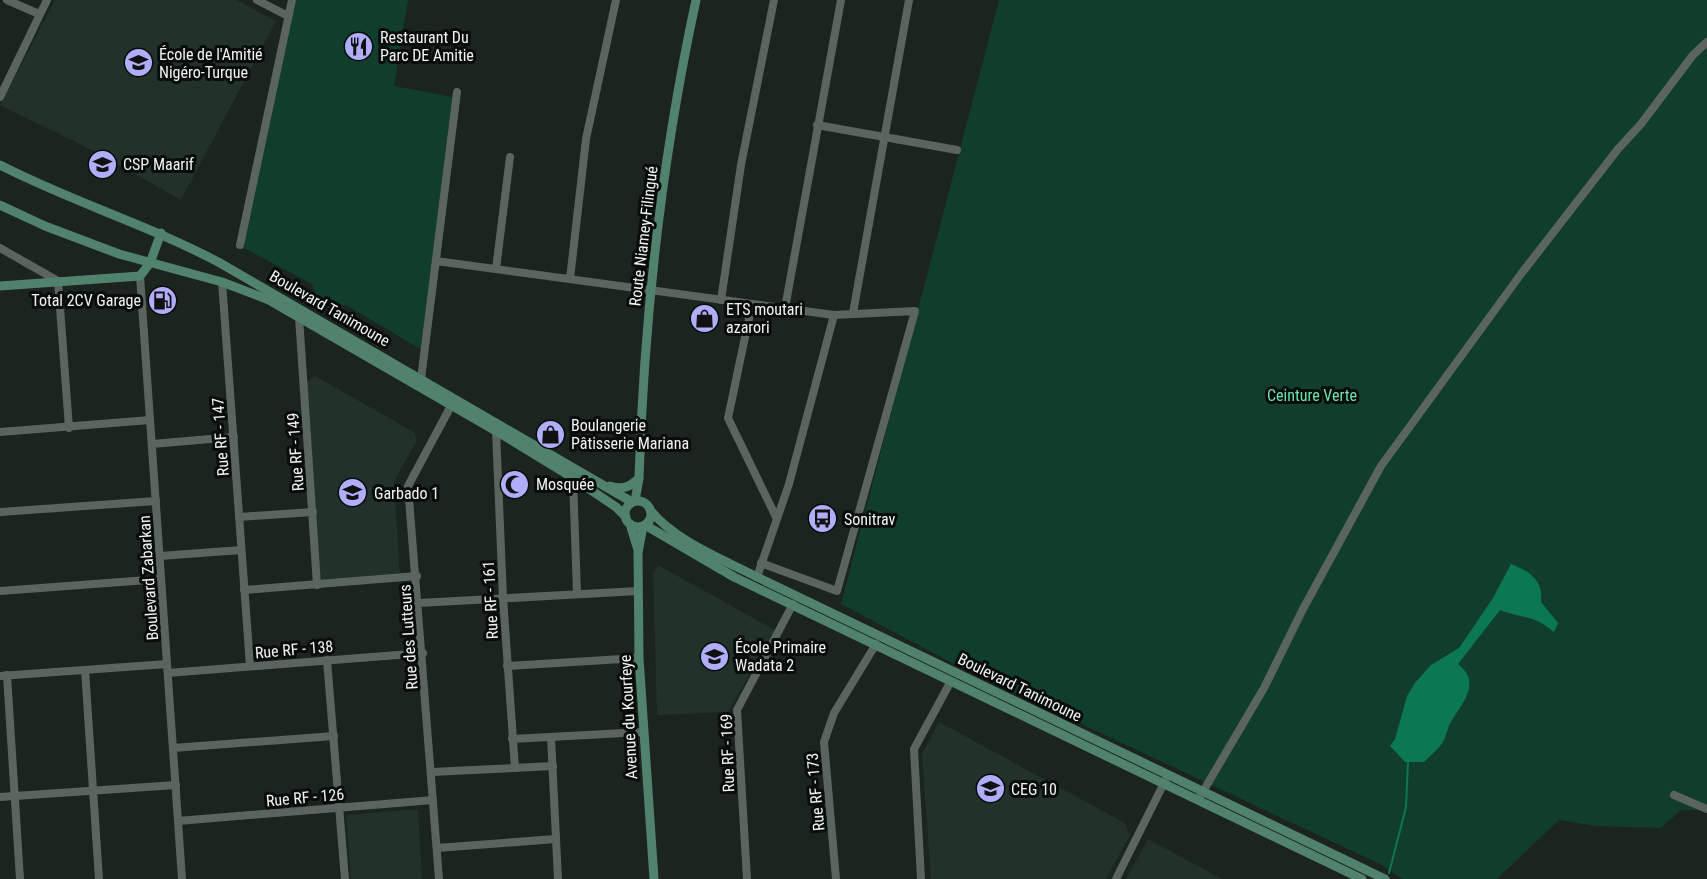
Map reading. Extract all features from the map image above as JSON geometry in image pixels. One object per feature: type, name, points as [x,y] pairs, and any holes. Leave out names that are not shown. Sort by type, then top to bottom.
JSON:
[{"type":"main road","name":"Route Niamey-Filingué","points":[[634,502],[639,478],[650,290],[673,120],[696,0]]},
{"type":"main road","name":"Boulevard Tanimoune","points":[[0,165],[58,194],[161,233],[220,263],[634,502]]},
{"type":"main road","name":"Boulevard Tanimoune","points":[[0,205],[45,226],[150,263],[222,282],[258,295],[496,430],[616,507],[628,520]]},
{"type":"main road","points":[[0,286],[140,276],[150,263],[161,233]]},
{"type":"main road","name":"Route Niamey-Filingué","points":[[639,478],[649,507]]},
{"type":"main road","points":[[600,484],[624,488],[639,478]]},
{"type":"main road","points":[[634,502],[649,507],[650,520],[644,525],[628,520],[626,509],[634,502]]},
{"type":"main road","name":"Boulevard Tanimoune","points":[[649,507],[658,518],[696,545],[757,577],[933,667],[1167,777],[1347,876],[1362,879]]},
{"type":"main road","name":"Avenue du Kourfeye","points":[[628,520],[638,553]]},
{"type":"main road","name":"Boulevard Tanimoune","points":[[644,525],[721,570],[876,644],[933,667],[951,681],[1167,777]]},
{"type":"main road","name":"Avenue du Kourfeye","points":[[644,525],[638,553],[639,658],[654,879]]},
{"type":"main road","name":"Boulevard Tanimoune","points":[[1201,796],[1385,879]]},
{"type":"street","points":[[7,0],[39,14]]},
{"type":"street","points":[[0,97],[47,0]]},
{"type":"street","points":[[257,0],[288,16]]},
{"type":"street","points":[[240,245],[292,0]]},
{"type":"street","points":[[570,279],[586,139],[616,0]]},
{"type":"street","points":[[721,300],[741,165],[774,0]]},
{"type":"street","points":[[786,308],[841,0]]},
{"type":"street","points":[[853,313],[909,0]]},
{"type":"street","points":[[1201,796],[1264,688],[1303,609],[1381,466],[1521,274],[1617,149],[1641,124],[1693,55],[1707,42]]},
{"type":"street","points":[[421,379],[457,93]]},
{"type":"street","points":[[817,125],[957,150]]},
{"type":"street","points":[[496,269],[510,158]]},
{"type":"street","points":[[0,248],[58,281],[69,428]]},
{"type":"street","points":[[436,261],[834,315],[915,311],[837,591],[761,563]]},
{"type":"street","name":"Boulevard Zabarkan","points":[[140,276],[182,879]]},
{"type":"street","name":"Rue RF - 147","points":[[222,282],[250,666]]},
{"type":"street","points":[[752,304],[728,418],[776,517]]},
{"type":"street","points":[[757,577],[789,484],[834,315]]},
{"type":"street","name":"Rue RF - 149","points":[[299,317],[317,585]]},
{"type":"street","name":"Rue des Lutteurs","points":[[439,879],[409,480],[452,404]]},
{"type":"street","points":[[0,432],[150,420]]},
{"type":"street","name":"Rue RF - 161","points":[[496,430],[503,598],[515,768]]},
{"type":"street","points":[[152,444],[234,437]]},
{"type":"street","points":[[573,478],[577,593]]},
{"type":"street","points":[[0,512],[156,501]]},
{"type":"street","points":[[239,517],[313,512]]},
{"type":"street","points":[[160,556],[241,550]]},
{"type":"street","points":[[244,590],[417,576]]},
{"type":"street","points":[[0,591],[161,579]]},
{"type":"street","points":[[419,603],[638,591]]},
{"type":"street","name":"Rue RF - 169","points":[[747,879],[737,710],[793,604]]},
{"type":"street","name":"Rue RF - 173","points":[[836,879],[824,742],[834,713],[876,644]]},
{"type":"street","name":"Rue RF - 138","points":[[3,676],[85,670],[250,666],[423,652]]},
{"type":"street","points":[[507,666],[639,658]]},
{"type":"street","points":[[327,660],[345,878],[334,879]]},
{"type":"street","points":[[85,670],[99,879]]},
{"type":"street","points":[[3,676],[20,879]]},
{"type":"street","points":[[921,879],[914,749],[951,681]]},
{"type":"street","points":[[512,739],[643,732]]},
{"type":"street","points":[[173,748],[334,736]]},
{"type":"street","points":[[551,737],[558,879]]},
{"type":"street","points":[[432,772],[553,766]]},
{"type":"street","points":[[1116,879],[1167,777]]},
{"type":"street","points":[[0,797],[176,785]]},
{"type":"street","points":[[1674,795],[1707,809]]},
{"type":"street","name":"Rue RF - 126","points":[[178,820],[434,800]]},
{"type":"street","points":[[437,848],[556,839]]},
{"type":"shaded area","name":"École de l'Amitié Nigéro-Turque","points":[[55,0],[236,0],[276,21],[181,200],[90,149],[0,105]]},
{"type":"shaded area","points":[[315,376],[414,432],[417,440],[394,481],[400,575],[320,581],[306,383]]},
{"type":"shaded area","points":[[1511,564],[1530,574],[1538,582],[1541,602],[1558,623],[1554,632],[1540,622],[1500,610],[1458,664],[1468,678],[1468,692],[1450,723],[1441,745],[1424,762],[1405,762],[1390,746],[1395,739],[1407,696],[1431,665],[1459,648],[1493,598]]},
{"type":"shaded area","name":"École Primaire Wadata 2","points":[[658,565],[775,630],[728,712],[657,715],[653,574]]},
{"type":"shaded area","name":"CEG 10","points":[[939,722],[1125,823],[1130,835],[1106,879],[931,879],[922,754]]},
{"type":"shaded area","points":[[418,809],[422,879],[351,879],[346,815]]},
{"type":"shaded area","points":[[1148,839],[1222,879],[1126,879]]},
{"type":"green space","points":[[296,0],[408,0],[394,86],[452,97],[422,350],[346,305],[333,306],[317,297],[312,284],[242,247]]},
{"type":"green space","name":"Ceinture Verte","points":[[999,0],[1707,0],[1707,810],[1681,810],[1661,828],[1596,826],[1559,820],[1497,879],[1403,879],[1380,864],[960,667],[841,604]]},
{"type":"waterway","points":[[1389,873],[1406,807],[1408,762]]},
{"type":"place","name":"Restaurant Du Parc DE Amitie","points":[[359,46]]},
{"type":"place","name":"École de l'Amitié Nigéro-Turque","points":[[138,63]]},
{"type":"place","name":"CSP Maarif","points":[[102,164]]},
{"type":"place","name":"Total 2CV Garage","points":[[162,300]]},
{"type":"place","name":"ETS moutari azarori","points":[[705,318]]},
{"type":"place","name":"Boulangerie Pâtisserie Mariana","points":[[550,434]]},
{"type":"place","name":"Mosquée","points":[[515,484]]},
{"type":"place","name":"Garbado 1","points":[[353,493]]},
{"type":"place","name":"Sonitrav","points":[[823,519]]},
{"type":"place","name":"École Primaire Wadata 2","points":[[714,656]]},
{"type":"place","name":"CEG 10","points":[[990,789]]}]
